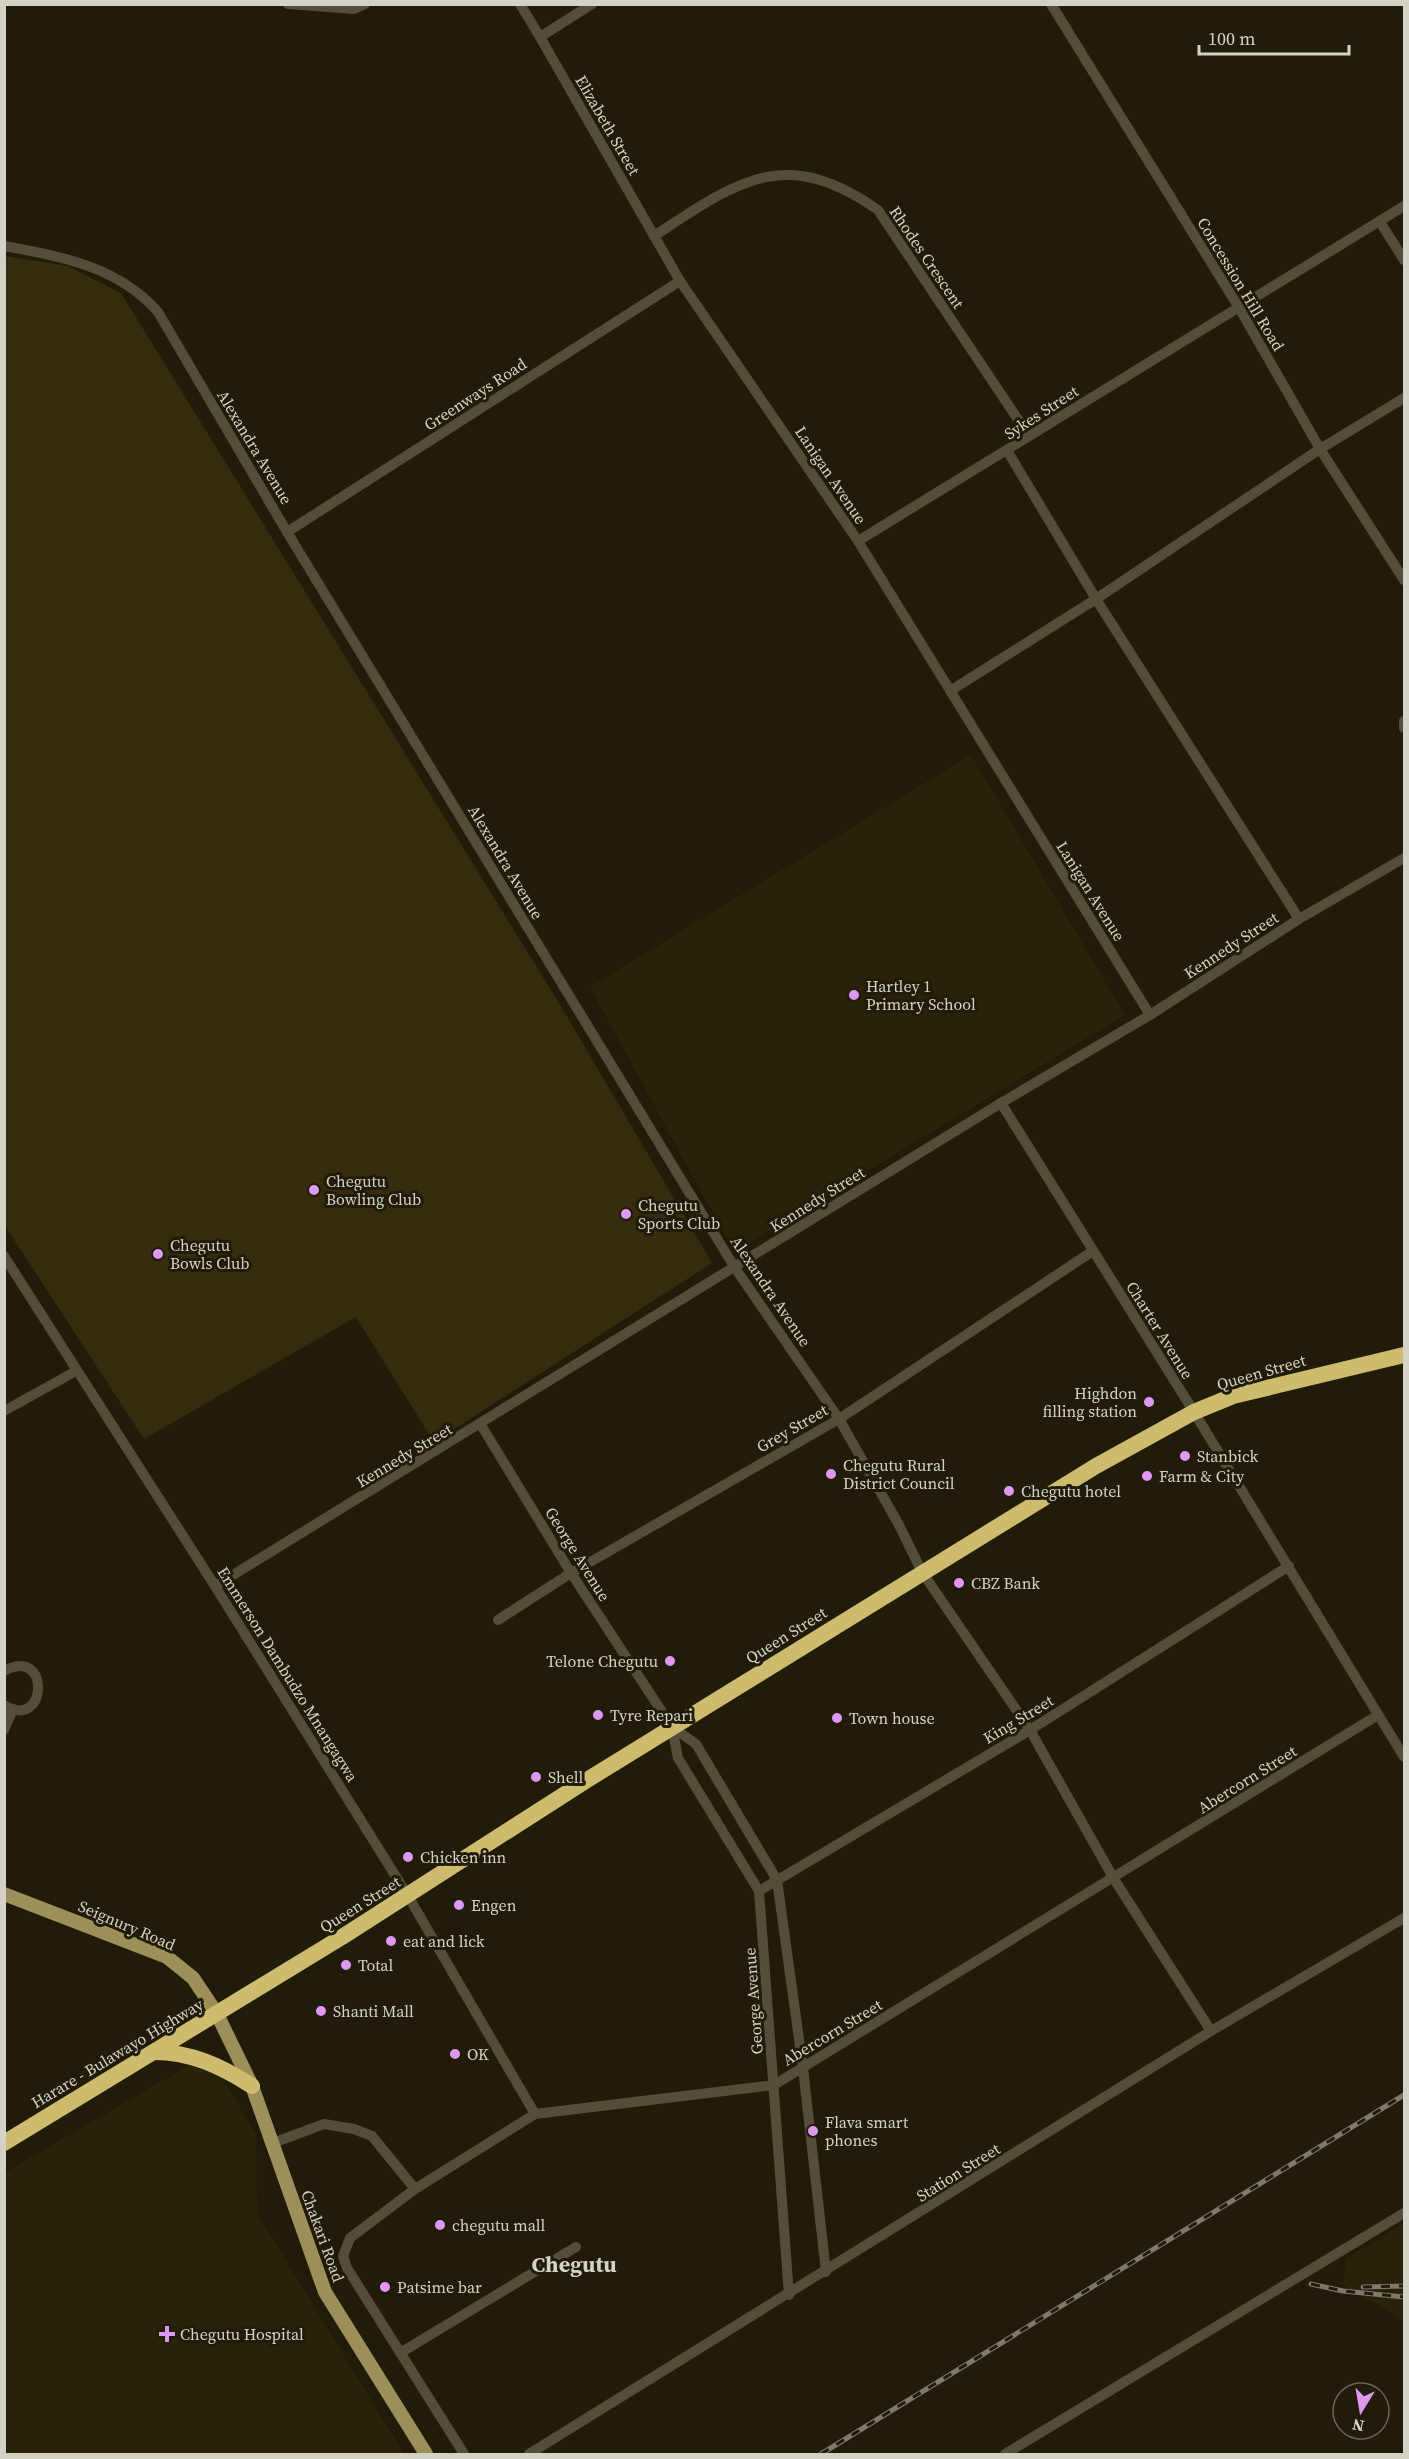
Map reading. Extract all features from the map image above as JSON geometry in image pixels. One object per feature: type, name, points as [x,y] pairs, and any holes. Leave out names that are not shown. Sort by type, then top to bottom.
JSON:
[{"type":"highway","name":"Queen Street","points":[[217,2014],[408,1896],[672,1727],[1096,1466],[1194,1412],[1233,1396],[1404,1354]]},
{"type":"highway","name":"Harare - Bulawayo Highway","points":[[4,2143],[217,2014]]},
{"type":"highway","points":[[153,2052],[170,2052],[207,2061],[252,2086]]},
{"type":"main road","name":"Seignury Road","points":[[4,1894],[167,1957],[193,1978],[217,2014]]},
{"type":"main road","name":"Chakari Road","points":[[217,2014],[252,2086],[325,2292],[426,2454]]},
{"type":"street","points":[[288,4],[354,9],[365,4]]},
{"type":"street","name":"Elizabeth Street","points":[[520,4],[680,281]]},
{"type":"street","points":[[540,37],[592,4]]},
{"type":"street","name":"Concession Hill Road","points":[[1051,4],[1238,306],[1320,449],[1404,580]]},
{"type":"street","name":"Rhodes Crescent","points":[[654,236],[713,196],[740,183],[771,175],[803,176],[856,194],[878,210],[1029,436]]},
{"type":"street","name":"Sykes Street","points":[[858,541],[1008,452],[1029,436],[1238,306],[1404,206]]},
{"type":"street","points":[[1380,222],[1404,260]]},
{"type":"street","name":"Alexandra Avenue","points":[[4,246],[71,259],[133,287],[158,312],[287,532],[735,1268],[839,1419],[899,1525],[922,1572],[1030,1730],[1114,1878],[1211,2031]]},
{"type":"street","name":"Greenways Road","points":[[287,532],[680,281]]},
{"type":"street","name":"Lanigan Avenue","points":[[680,281],[858,541],[1150,1015]]},
{"type":"street","points":[[950,690],[1096,599],[1320,449],[1404,398]]},
{"type":"street","points":[[1008,452],[1096,599],[1299,919]]},
{"type":"street","points":[[1404,721],[1404,728]]},
{"type":"street","name":"Kennedy Street","points":[[215,1586],[481,1425],[1001,1103],[1150,1015],[1299,919],[1404,858]]},
{"type":"street","name":"Charter Avenue","points":[[1001,1103],[1289,1566],[1404,1758]]},
{"type":"street","name":"Grey Street","points":[[498,1620],[571,1572],[839,1419],[1093,1251]]},
{"type":"street","name":"Emmerson Dambudzo Mnangagwa","points":[[4,1256],[215,1586],[408,1896],[536,2114]]},
{"type":"street","points":[[4,1411],[76,1371]]},
{"type":"street","name":"George Avenue","points":[[481,1425],[571,1572],[672,1727],[696,1744],[777,1880],[803,2068],[826,2272]]},
{"type":"street","name":"King Street","points":[[759,1891],[1030,1730],[1289,1566]]},
{"type":"street","points":[[4,1671],[18,1666],[25,1667],[36,1676],[40,1690],[33,1703],[27,1707],[9,1707],[4,1730]]},
{"type":"street","name":"Abercorn Street","points":[[400,2353],[347,2268],[343,2256],[350,2238],[415,2189],[536,2114],[774,2085],[1378,1715]]},
{"type":"street","name":"George Avenue","points":[[672,1727],[678,1758],[759,1891],[789,2295]]},
{"type":"street","name":"Station Street","points":[[529,2454],[789,2295],[1211,2031],[1404,1918]]},
{"type":"street","points":[[273,2143],[324,2124],[354,2129],[372,2136],[415,2189]]},
{"type":"street","points":[[1005,2454],[1404,2212]]},
{"type":"street","points":[[464,2454],[400,2353],[576,2247]]},
{"type":"shaded area","points":[[4,256],[68,266],[121,293],[562,1008],[712,1263],[434,1442],[356,1317],[144,1439],[5,1226]]},
{"type":"shaded area","name":"Hartley 1 Primary School","points":[[971,755],[1125,1015],[734,1252],[590,987]]},
{"type":"shaded area","name":"Chegutu Hospital","points":[[191,2064],[218,2071],[256,2134],[257,2213],[404,2454],[5,2454],[4,2173]]},
{"type":"shaded area","points":[[1404,2223],[1404,2320],[1343,2285],[1346,2259]]},
{"type":"railway","points":[[821,2454],[1404,2095]]},
{"type":"railway","points":[[1311,2284],[1343,2291],[1404,2297]]},
{"type":"railway","points":[[1363,2287],[1404,2286]]},
{"type":"place","name":"Hartley 1 Primary School","points":[[854,995]]},
{"type":"place","name":"Chegutu Bowling Club","points":[[314,1190]]},
{"type":"place","name":"Chegutu Sports Club","points":[[626,1214]]},
{"type":"place","name":"Chegutu Bowls Club","points":[[158,1254]]},
{"type":"place","name":"Highdon filling station","points":[[1149,1402]]},
{"type":"place","name":"Stanbick","points":[[1185,1456]]},
{"type":"place","name":"Chegutu Rural District Council","points":[[831,1474]]},
{"type":"place","name":"Farm & City","points":[[1147,1476]]},
{"type":"place","name":"Chegutu hotel","points":[[1009,1491]]},
{"type":"place","name":"CBZ Bank","points":[[959,1583]]},
{"type":"place","name":"Telone Chegutu","points":[[670,1661]]},
{"type":"place","name":"Tyre Repari","points":[[598,1715]]},
{"type":"place","name":"Town house","points":[[837,1718]]},
{"type":"place","name":"Shell","points":[[536,1777]]},
{"type":"place","name":"Chicken inn","points":[[408,1857]]},
{"type":"place","name":"Engen","points":[[459,1905]]},
{"type":"place","name":"eat and lick","points":[[391,1941]]},
{"type":"place","name":"Total","points":[[346,1965]]},
{"type":"place","name":"Shanti Mall","points":[[321,2011]]},
{"type":"place","name":"OK","points":[[455,2054]]},
{"type":"place","name":"Flava smart phones","points":[[813,2131]]},
{"type":"place","name":"chegutu mall","points":[[440,2225]]},
{"type":"place","name":"Patsime bar","points":[[385,2287]]},
{"type":"place","name":"Chegutu Hospital","points":[[167,2334]]},
{"type":"district","name":"Chegutu","points":[[574,2264]]}]
